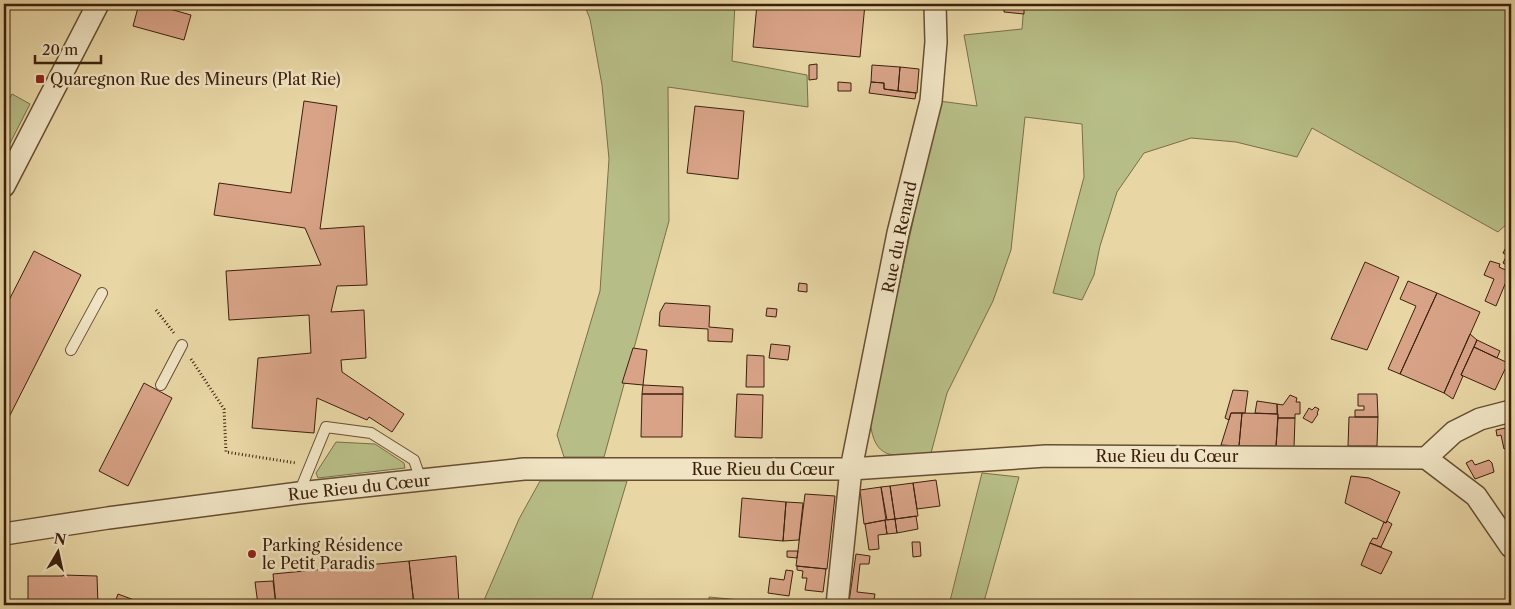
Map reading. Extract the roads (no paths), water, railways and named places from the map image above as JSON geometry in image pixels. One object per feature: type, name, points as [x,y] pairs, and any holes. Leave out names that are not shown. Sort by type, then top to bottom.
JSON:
[{"type":"street","points":[[4,186],[98,4]]},
{"type":"street","name":"Rue du Renard","points":[[837,605],[851,469],[898,233],[931,101],[936,42],[935,4]]},
{"type":"street","points":[[1511,411],[1480,418],[1454,432],[1426,458],[1476,496],[1511,547]]},
{"type":"street","name":"Rue Rieu du Cœur","points":[[4,534],[108,518],[299,493],[524,469],[851,469],[1046,456],[1426,458]]},
{"type":"lane","points":[[71,350],[102,293]]},
{"type":"lane","points":[[162,385],[182,345]]},
{"type":"lane","points":[[299,493],[326,427],[371,433],[414,460],[421,480]]},
{"type":"place","name":"Quaregnon Rue des Mineurs (Plat Rie)","points":[[40,79]]},
{"type":"place","name":"Parking Résidence le Petit Paradis","points":[[252,554]]}]
